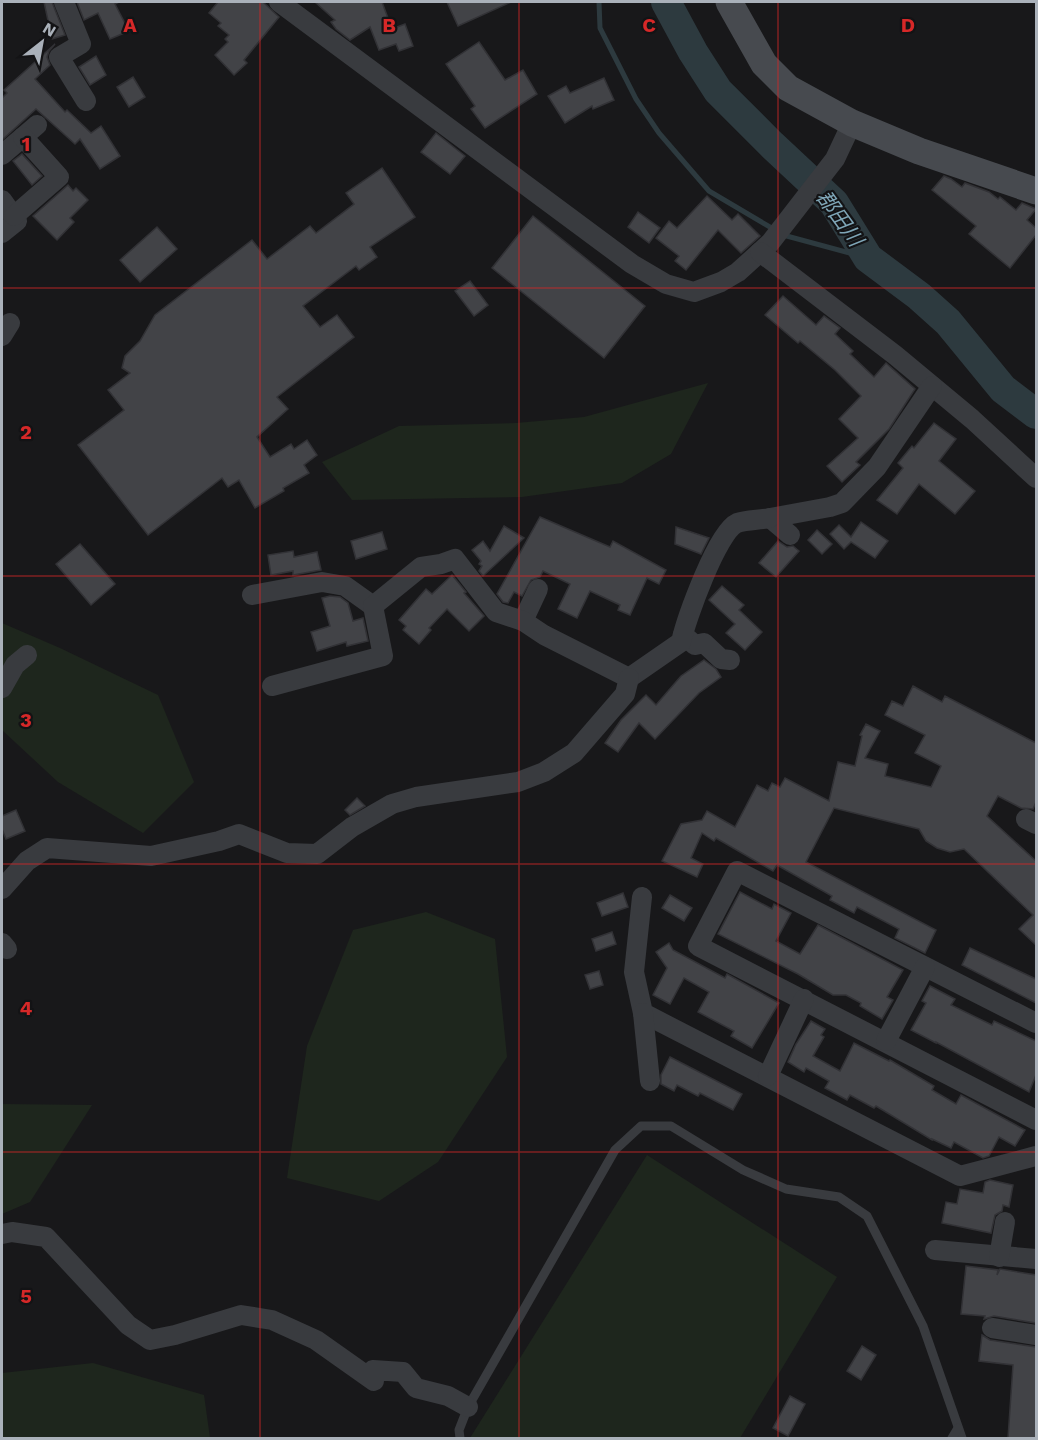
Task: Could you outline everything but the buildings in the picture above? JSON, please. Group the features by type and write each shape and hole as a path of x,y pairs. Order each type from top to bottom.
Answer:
{"street":[{"path":"64,2 81,44 59,57 86,100"},
{"path":"279,2 632,264 666,284 694,292 721,282 738,272 765,248 835,159 852,123"},
{"path":"729,2 764,64 788,88 852,123 919,151 1036,191"},
{"path":"2,155 30,131 59,177 14,216"},
{"path":"2,200 18,221 2,232"},
{"path":"765,248 932,386 1036,478"},
{"path":"2,889 27,861 47,848 151,856 219,841 239,834 287,853 317,854 352,827 392,804 416,797 518,782 544,772 574,753 591,736 625,694 629,678 681,642 687,617 724,535 736,524 842,503 877,467 932,386"},
{"path":"770,518 790,535"},
{"path":"373,606 421,567 441,564 455,558 496,612 523,621 544,635 629,678"},
{"path":"252,595 322,582 345,586 373,606 383,656 272,686"},
{"path":"523,621 538,589"},
{"path":"682,635 695,645 704,643 721,659 730,660"},
{"path":"2,688 15,665 27,656"},
{"path":"1036,1023 737,871 698,945 1036,1120"},
{"path":"642,897 634,972 643,1013 650,1081"},
{"path":"886,1041 925,967"},
{"path":"768,1076 804,999"},
{"path":"643,1013 960,1176 1036,1156"},
{"path":"999,1257 1005,1222"},
{"path":"2,1234 12,1232 46,1237 128,1325 150,1340 175,1335 241,1315 272,1320 316,1340 374,1381 373,1370 403,1372 416,1388 448,1396 468,1407"},
{"path":"935,1250 1036,1259"},
{"path":"992,1328 1036,1335"}],"lane":[{"path":"460,1438 459,1430 468,1407 615,1150 641,1126 671,1126 743,1170 786,1189 839,1197 867,1216 923,1326 962,1438"},
{"path":"952,1438 958,1428"}],"shaded area":[{"path":"708,383 671,454 622,483 522,497 352,500 322,462 399,426 516,423 584,417"},
{"path":"2,623 158,695 194,782 143,833 58,782 2,730"},
{"path":"426,912 495,939 507,1057 438,1162 379,1201 287,1178 307,1046 353,930"},
{"path":"2,1104 92,1105 30,1202 2,1214"},
{"path":"647,1155 837,1277 740,1438 470,1438"},
{"path":"93,1363 204,1395 210,1438 2,1438 2,1373"}],"waterway":[{"path":"599,2 600,28 636,99 659,133 709,191 775,230"},
{"name":"郡田川","path":"666,2 693,52 718,91 834,203 868,258 919,296 948,322 1003,389 1036,414"},
{"path":"783,235 868,258"}]}
